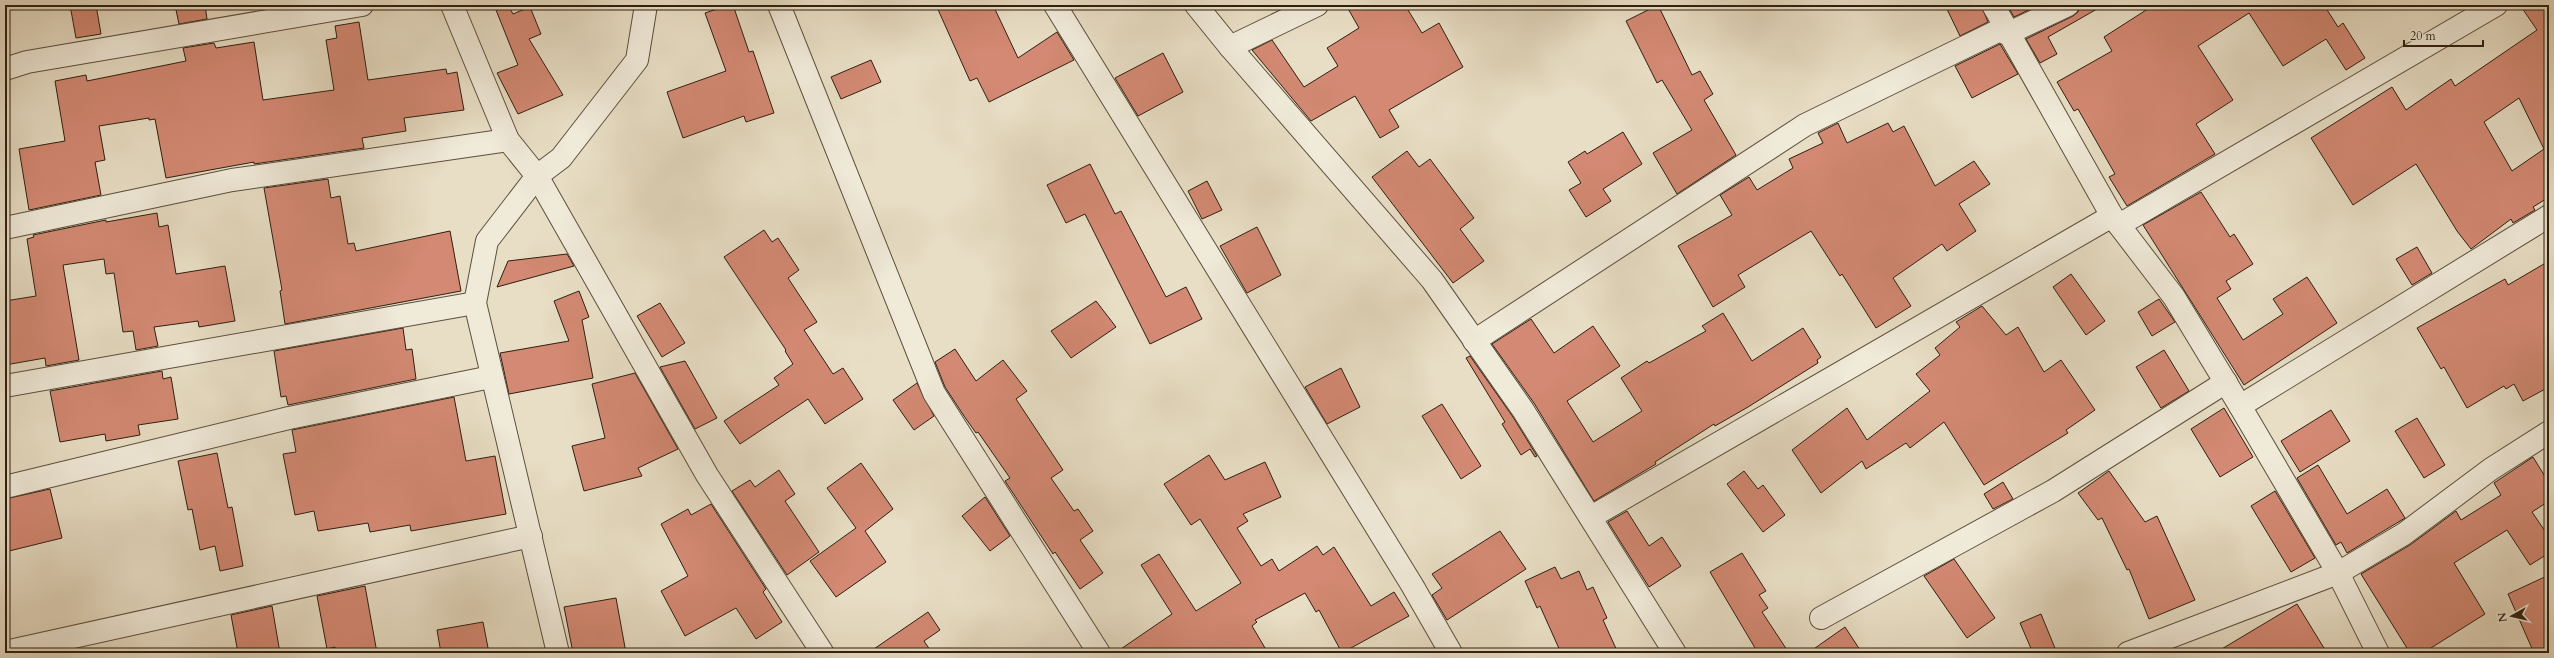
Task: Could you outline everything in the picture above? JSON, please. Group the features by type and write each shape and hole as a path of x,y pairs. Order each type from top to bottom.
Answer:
{"street":[{"path":"5,69 28,62 362,5"},
{"path":"452,5 508,140 538,176 707,475 822,652"},
{"path":"558,653 531,536 491,377 475,303 487,241 538,176 561,158 637,60 646,5"},
{"path":"779,5 934,394 1099,653"},
{"path":"1055,5 1408,578 1451,653"},
{"path":"1196,5 1230,47 1432,280 1523,410 1675,653"},
{"path":"1230,47 1317,5"},
{"path":"1993,5 2006,31 2115,220 2174,297 2226,382 2338,573 2378,653"},
{"path":"1474,341 1805,125 2006,31 2068,5"},
{"path":"1591,517 2496,5"},
{"path":"5,228 232,180 508,140"},
{"path":"2240,406 2549,216"},
{"path":"5,386 475,303"},
{"path":"5,486 289,418 491,377"},
{"path":"1821,618 2053,491 2226,382"},
{"path":"2128,653 2338,573 2404,534 2492,469 2549,432"},
{"path":"5,652 531,536"}],"building":[{"path":"70,5 96,5 101,34 76,38"},
{"path":"175,5 205,5 207,19 179,24"},
{"path":"494,5 508,5 513,14 530,7 541,34 529,39 563,95 518,114 497,73 518,65"},
{"path":"733,5 749,52 753,51 774,113 746,122 744,116 683,138 667,92 726,71 705,13"},
{"path":"936,5 993,5 1018,58 1057,32 1074,60 989,102 977,78 970,81"},
{"path":"1346,5 1405,5 1422,33 1439,23 1463,67 1389,110 1399,127 1380,138 1355,96 1311,121 1252,50 1272,40 1304,87 1338,66 1327,48 1359,28"},
{"path":"1658,5 1692,75 1700,71 1713,94 1704,100 1736,155 1677,194 1653,153 1692,130 1662,80 1657,83 1626,21"},
{"path":"1945,5 1981,5 1988,22 1960,36"},
{"path":"2007,5 2039,5 2014,17"},
{"path":"2080,5 2104,5 2048,37 2057,54 2040,63 2026,39 2073,16 2078,12"},
{"path":"2154,5 2324,5 2338,27 2343,23 2365,58 2346,70 2326,39 2283,66 2249,13 2198,46 2233,100 2196,124 2215,154 2127,206 2109,177 2115,174 2078,109 2074,111 2057,82 2112,51 2104,37"},
{"path":"2520,5 2549,5 2549,197 2533,207 2535,210 2513,223 2511,219 2471,249 2457,231 2416,164 2353,205 2311,138 2392,87 2406,110 2451,79 2455,86 2537,30","holes":["2519,98 2544,149 2512,171 2484,122"]},
{"path":"359,22 368,80 446,69 447,74 457,72 464,110 404,118 406,131 362,138 364,148 254,164 254,162 166,178 155,119 149,120 149,118 99,126 105,160 95,162 101,195 29,210 19,149 65,141 55,81 86,75 87,81 186,61 183,48 214,43 216,48 254,42 263,100 334,90 326,40 337,38 335,26"},
{"path":"2000,44 2018,74 1972,98 1955,66"},
{"path":"1163,53 1183,92 1138,116 1115,78"},
{"path":"871,60 881,82 841,99 831,77"},
{"path":"1838,123 1847,143 1888,123 1893,132 1904,126 1935,186 1974,161 1990,184 1959,204 1976,231 1947,251 1942,244 1893,278 1911,306 1876,328 1842,274 1840,276 1811,231 1738,275 1745,287 1713,307 1678,246 1732,215 1720,195 1749,177 1757,190 1793,168 1789,159 1823,143 1818,133"},
{"path":"1623,132 1642,164 1603,189 1611,201 1586,217 1569,190 1581,183 1568,162 1585,151 1587,154"},
{"path":"1407,151 1419,167 1430,159 1474,218 1460,229 1484,261 1453,283 1372,177"},
{"path":"1090,164 1115,214 1121,211 1166,297 1186,287 1202,319 1150,344 1085,214 1066,223 1047,185"},
{"path":"328,179 331,198 340,196 348,244 354,243 356,251 450,231 461,291 285,324 280,291 282,290 264,188"},
{"path":"1207,181 1222,210 1202,219 1188,191"},
{"path":"2201,192 2230,237 2234,234 2253,264 2226,281 2231,289 2217,298 2243,340 2283,314 2273,299 2307,277 2337,323 2244,385 2143,225"},
{"path":"157,213 159,227 168,225 176,274 225,266 235,321 199,327 198,321 154,327 158,346 136,350 133,331 123,332 114,273 106,274 104,259 63,265 79,360 46,366 45,358 5,365 5,301 36,296 27,239 34,237 33,235 106,220 106,222"},
{"path":"1257,227 1281,275 1247,293 1220,246"},
{"path":"764,230 772,242 778,238 799,270 788,278 817,322 804,330 833,374 843,368 863,399 825,424 808,399 740,444 724,421 779,385 774,378 793,364 785,351 786,350 724,257"},
{"path":"2417,247 2432,273 2412,285 2396,259"},
{"path":"567,254 574,266 497,287 508,261"},
{"path":"2549,261 2549,387 2523,401 2514,384 2506,389 2504,386 2467,408 2444,367 2441,369 2417,328 2505,279 2508,285"},
{"path":"2071,274 2105,321 2086,335 2053,287"},
{"path":"579,291 589,317 582,320 593,378 509,394 500,353 569,341 554,301"},
{"path":"2159,299 2175,322 2152,336 2138,312"},
{"path":"1096,301 1116,327 1071,358 1051,331"},
{"path":"660,303 685,343 662,357 637,316"},
{"path":"1982,306 2006,335 2018,327 2044,372 2061,360 2095,410 2066,430 2068,433 1984,485 1944,422 1910,448 1906,443 1866,469 1862,461 1821,493 1792,450 1847,408 1867,440 1930,391 1916,374 1940,355 1935,348 1960,327 1956,322"},
{"path":"1723,313 1752,361 1803,328 1821,357 1817,360 1818,363 1748,407 1715,426 1714,424 1655,462 1656,464 1594,501 1534,403 1492,344 1531,319 1554,353 1593,326 1620,366 1567,401 1593,442 1642,411 1621,378 1647,361 1649,363 1706,331 1702,326"},
{"path":"403,328 406,350 412,349 416,379 288,405 286,396 281,397 274,351"},
{"path":"955,349 976,381 1003,360 1027,391 1016,399 1063,470 1051,478 1074,511 1078,509 1093,531 1080,540 1103,573 1080,589 1055,552 1053,554 1005,481 1010,478 978,432 976,433 945,387 935,362"},
{"path":"2164,350 2189,391 2161,408 2136,367"},
{"path":"1470,356 1513,417 1537,456 1535,457 1530,449 1521,455 1502,424 1505,422 1466,358"},
{"path":"685,361 717,418 695,429 660,367"},
{"path":"1341,368 1360,407 1327,424 1305,387"},
{"path":"162,371 163,379 171,377 178,419 138,425 140,435 106,441 105,434 60,442 50,391"},
{"path":"635,373 678,449 638,468 642,476 584,491 572,446 605,438 592,384"},
{"path":"917,383 934,416 914,430 893,400"},
{"path":"454,397 466,461 495,456 506,514 411,531 410,525 370,532 368,523 318,531 314,511 295,515 283,454 296,452 292,430"},
{"path":"1442,404 1481,466 1461,479 1422,416"},
{"path":"2224,408 2253,457 2220,477 2191,429"},
{"path":"2331,410 2350,441 2300,472 2281,441"},
{"path":"2417,418 2445,465 2424,478 2395,431"},
{"path":"217,453 228,508 232,507 243,566 220,571 215,546 200,550 192,509 188,510 178,461"},
{"path":"1209,455 1225,480 1265,462 1281,497 1243,514 1248,521 1237,528 1261,566 1272,559 1279,571 1317,546 1323,555 1334,547 1371,606 1394,592 1409,616 1342,653 1319,610 1316,612 1305,593 1255,620 1257,622 1252,626 1268,653 1115,653 1172,614 1141,565 1159,554 1196,611 1241,583 1200,519 1191,525 1164,484"},
{"path":"2533,457 2549,483 2549,501 2532,512 2549,537 2549,553 2530,565 2507,530 2454,563 2485,614 2423,653 2410,653 2361,574 2410,545 2456,511 2461,520 2501,495 2494,483"},
{"path":"861,463 893,509 865,531 886,562 836,597 810,561 856,528 827,488"},
{"path":"2318,465 2347,514 2387,489 2405,518 2347,553 2341,542 2336,545 2297,478"},
{"path":"779,470 795,494 785,501 819,552 787,575 732,491 750,480 755,487"},
{"path":"1744,471 1758,489 1763,485 1785,515 1763,532 1727,484"},
{"path":"2109,471 2145,522 2157,516 2195,600 2149,619 2129,569 2127,570 2102,518 2098,520 2078,493"},
{"path":"2003,482 2013,499 1993,509 1984,494"},
{"path":"50,489 62,538 5,552 5,499"},
{"path":"2275,491 2315,558 2291,572 2251,506"},
{"path":"985,497 1010,536 990,551 962,516"},
{"path":"711,504 766,589 763,592 782,622 756,639 736,608 685,636 661,591 688,576 661,524 688,509 691,515"},
{"path":"1627,511 1649,546 1662,537 1681,566 1649,587 1608,522"},
{"path":"1500,531 1526,569 1447,620 1432,595 1442,588 1432,574"},
{"path":"1742,553 1766,591 1759,595 1768,608 1762,612 1789,653 1758,653 1710,572"},
{"path":"1954,559 1995,618 1967,638 1924,576"},
{"path":"1555,567 1561,579 1579,571 1587,590 1593,587 1607,618 1603,620 1618,653 1561,653 1540,606 1537,608 1525,581"},
{"path":"2549,575 2549,653 2534,653 2508,594"},
{"path":"365,586 377,653 336,653 335,647 327,649 317,596"},
{"path":"616,598 626,653 573,653 564,607"},
{"path":"2297,604 2327,653 2215,653"},
{"path":"272,606 280,653 238,653 231,615"},
{"path":"928,612 940,630 924,641 932,653 868,653"},
{"path":"2041,614 2057,653 2033,653 2020,623"},
{"path":"483,622 489,653 441,653 437,630"},
{"path":"1845,627 1862,653 1808,653"}]}
